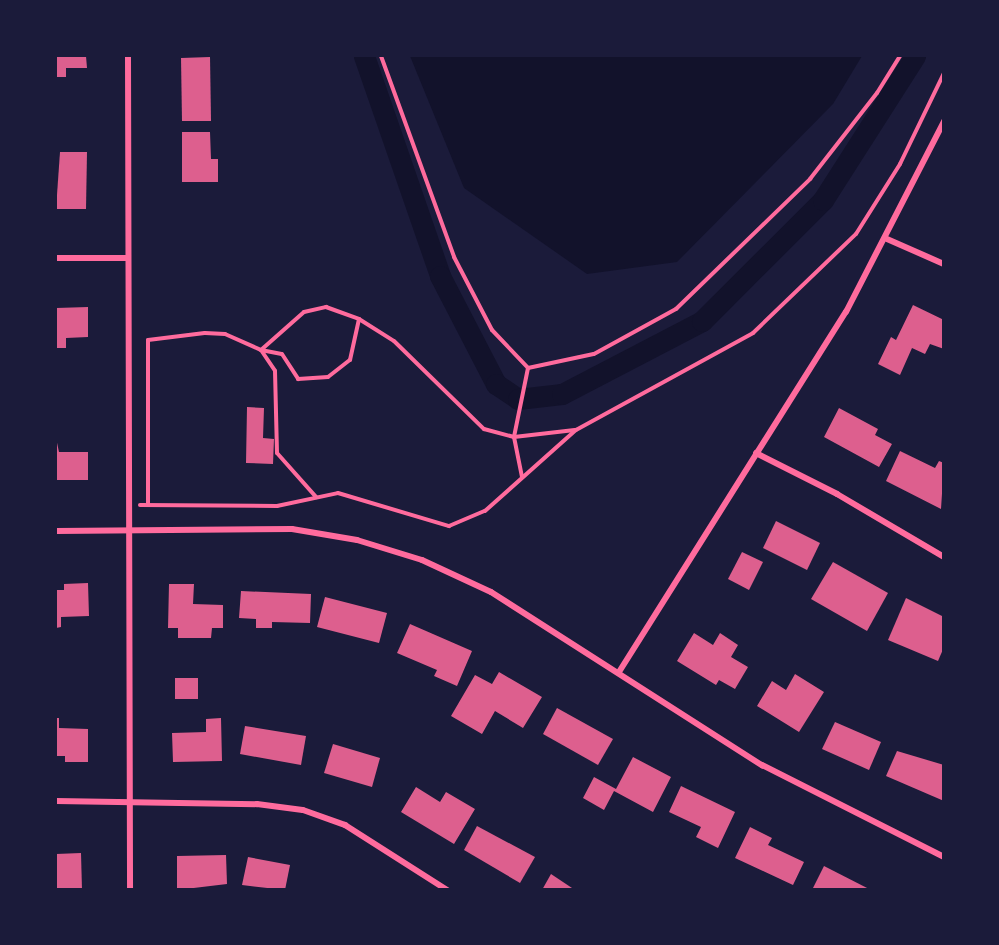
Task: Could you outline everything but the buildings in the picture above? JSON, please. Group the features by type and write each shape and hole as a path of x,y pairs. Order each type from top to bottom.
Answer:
{"street":[{"path":"128,56 127,531 130,890"},
{"path":"619,672 826,346 886,239 944,121"},
{"path":"886,239 944,264"},
{"path":"56,258 127,258"},
{"path":"756,453 837,494 944,557"},
{"path":"56,531 292,529 387,548 491,592 771,770 944,857"},
{"path":"56,801 257,804 303,810 345,825 447,890"}],"path":[{"path":"381,56 454,257 492,330 528,368 526,391 514,436 522,478"},
{"path":"528,368 594,354 676,309 810,179 877,93 900,56"},
{"path":"127,504 277,506 338,493 449,526 485,511 576,429 753,333 856,234 900,164 944,73"},
{"path":"261,350 304,312 326,307 360,319 394,341 484,429 514,436 576,429"},
{"path":"148,505 148,340 225,334 261,350 282,354 298,379 328,376 350,360 360,319"},
{"path":"261,350 275,370 277,453 316,497"}],"shaded area":[{"path":"410,56 862,56 833,104 677,262 587,274 464,188"}],"waterway":[{"path":"364,56 440,276 496,384 518,399 562,394 702,321 823,200 915,56"}]}
